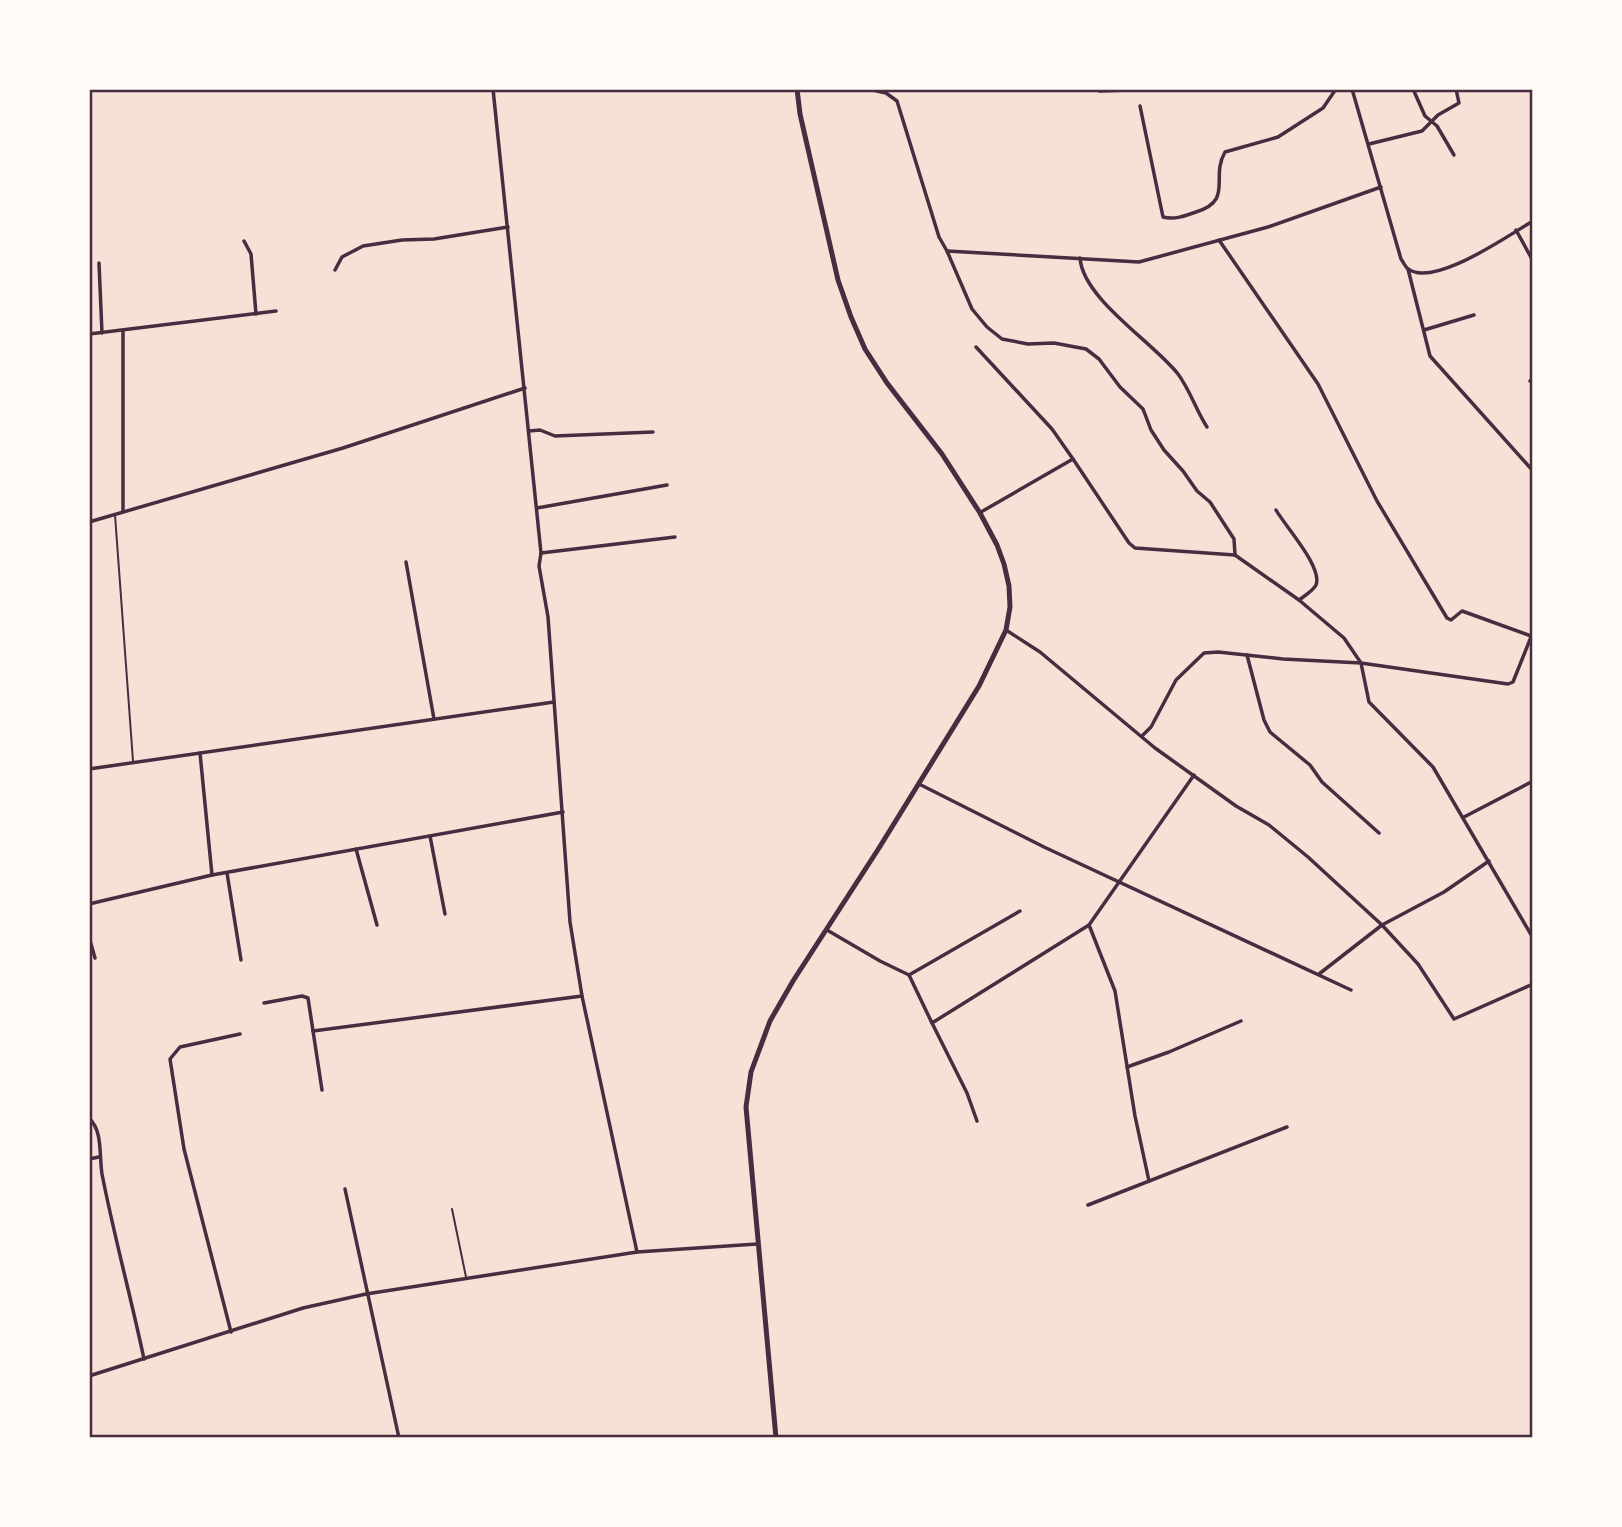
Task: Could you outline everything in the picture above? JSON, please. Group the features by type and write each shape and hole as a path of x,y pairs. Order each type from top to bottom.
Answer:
{"main road":[{"path":"776,1438 746,1107 751,1072 770,1021 979,686 1006,630 1010,607 1009,586 997,545 980,513 942,454 887,383 865,349 851,317 838,280 800,114 797,89"}],"street":[{"path":"492,89 537,508 541,553 539,566 548,617 570,922 582,996 637,1252"},
{"path":"868,89 886,93 897,101 935,226 972,309 987,327 1002,339 1028,344 1054,342 1086,349 1099,359 1120,387 1143,409 1151,430 1164,450 1184,471 1197,491 1210,502 1234,539 1235,555"},
{"path":"1094,89 1160,89"},
{"path":"1140,106 1163,217 1171,219 1214,204 1220,192 1219,163 1225,152 1278,137 1324,108 1336,89"},
{"path":"1352,89 1401,259 1408,270 1430,356 1533,471"},
{"path":"1413,89 1425,117 1437,125 1454,155"},
{"path":"1369,144 1422,131 1438,115 1459,103 1456,89"},
{"path":"947,251 1139,262 1268,227 1381,187"},
{"path":"1408,270 1419,272 1452,267 1533,221"},
{"path":"335,270 342,257 363,246 402,240 434,239 508,227"},
{"path":"1516,230 1533,261"},
{"path":"1142,736 1150,727 1176,680 1204,653 1361,663 1508,684 1513,682 1532,634 1462,611 1451,620 1447,618 1377,501 1318,384 1219,240"},
{"path":"244,241 251,254 256,314"},
{"path":"1080,258 1081,271 1098,295 1176,372 1188,388 1193,405 1207,427"},
{"path":"99,263 102,333"},
{"path":"89,334 276,311"},
{"path":"1424,330 1474,315"},
{"path":"123,331 123,512"},
{"path":"976,347 1052,429 1135,548 1144,551 1235,555 1298,600 1344,638 1361,663 1369,702 1433,767 1533,938"},
{"path":"89,522 343,448 525,388"},
{"path":"529,430 540,430 555,436 653,432"},
{"path":"980,513 1073,459"},
{"path":"537,508 667,485"},
{"path":"1276,510 1285,526 1308,554 1317,577 1312,590 1298,600"},
{"path":"541,553 675,537"},
{"path":"407,562 435,719"},
{"path":"1006,630 1040,652 1155,748 1236,806 1269,825 1338,883 1418,964 1454,1019 1533,984"},
{"path":"1247,655 1264,720 1270,732 1310,765 1322,782 1379,834"},
{"path":"89,769 554,702"},
{"path":"200,753 212,875"},
{"path":"932,1023 1089,925 1194,775"},
{"path":"1464,817 1533,781"},
{"path":"919,784 1044,847 1351,990"},
{"path":"89,904 212,875 563,812"},
{"path":"430,836 445,914"},
{"path":"356,849 377,925"},
{"path":"1318,975 1382,925 1444,892 1489,861"},
{"path":"227,873 241,960"},
{"path":"909,975 1020,911"},
{"path":"1089,925 1115,991 1135,1116 1149,1181"},
{"path":"826,929 909,975 967,1093 977,1121"},
{"path":"89,937 94,958"},
{"path":"264,1003 307,996 322,1090"},
{"path":"313,1031 582,996"},
{"path":"1127,1067 1241,1021"},
{"path":"231,1332 184,1149 170,1059 180,1047 240,1034"},
{"path":"89,1118 98,1129 99,1157 112,1224 144,1359"},
{"path":"1088,1205 1287,1127"},
{"path":"89,1159 99,1157"},
{"path":"345,1189 399,1438"},
{"path":"89,1376 303,1308 366,1294 637,1252 758,1244"}],"lane":[{"path":"115,514 133,763"},
{"path":"452,1209 467,1279"}]}
